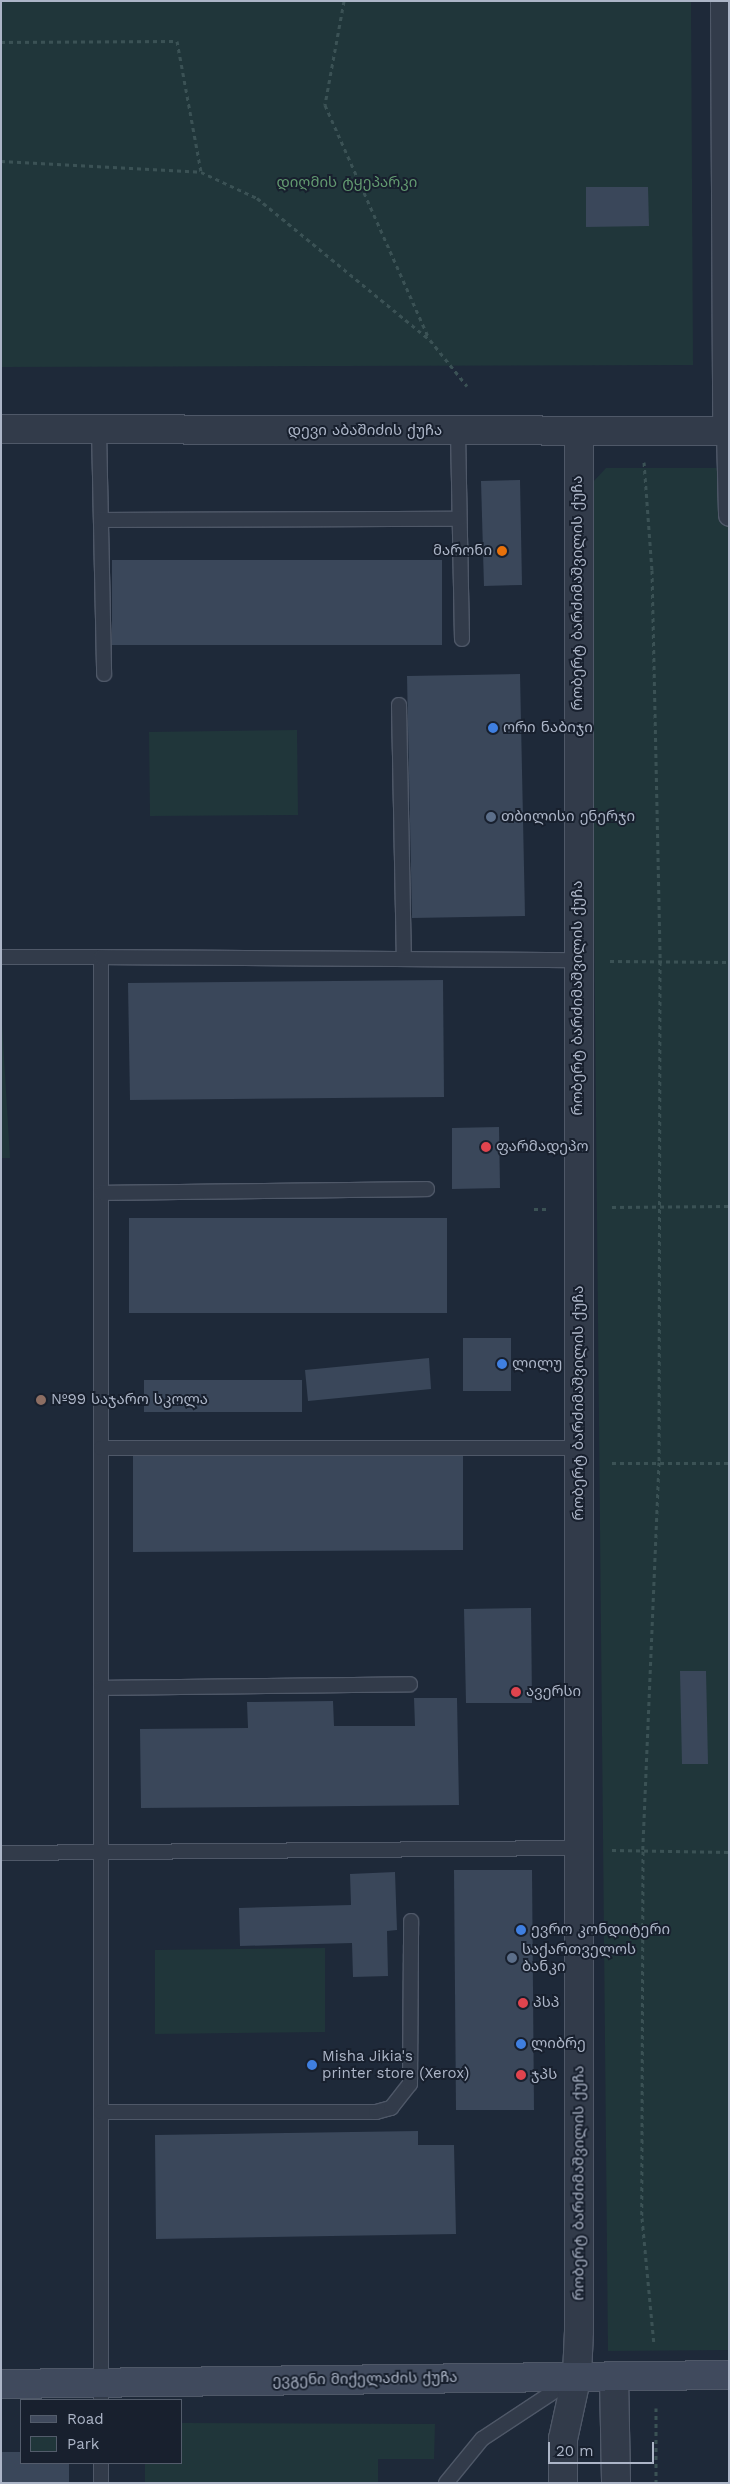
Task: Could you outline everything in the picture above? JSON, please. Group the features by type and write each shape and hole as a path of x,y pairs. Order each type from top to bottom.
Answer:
{"main road":[{"name":"ევგენი მიქელაძის ქუჩა","path":"1,2384 101,2392 577,2375 729,2375"}],"street":[{"path":"725,1 729,515"},
{"name":"დევი აბაშიძის ქუჩა","path":"1,429 728,430"},
{"name":"რობერტ ბარძიმაშვილის ქუჩა","path":"562,2483 563,2439 577,2375 580,1456 577,960 578,431"},
{"path":"614,2376 616,2483"}],"lane":[{"path":"99,429 104,674"},
{"path":"458,431 462,640"},
{"path":"100,520 460,519"},
{"path":"399,705 404,959"},
{"path":"1,957 577,960"},
{"path":"101,957 101,2392"},
{"path":"101,1193 427,1189"},
{"path":"101,1448 580,1456"},
{"path":"101,1688 410,1684"},
{"path":"1,1853 579,1848"},
{"path":"101,2112 376,2112 391,2108 410,2084 411,1921"},
{"path":"446,2483 482,2439 577,2375"},
{"path":"102,2464 102,2483"}],"path":[{"path":"344,1 326,105 430,340"},
{"path":"1,42 177,41 201,172"},
{"path":"1,161 201,172 257,198 430,340 467,386"},
{"path":"644,431 652,570 660,961 658,1207 659,1462 643,1851 642,2218 655,2375 656,2483"},
{"path":"577,960 729,962"},
{"path":"534,1209 729,1206"},
{"path":"580,1456 659,1462 729,1463"},
{"path":"579,1848 729,1852"}],"green space":[{"name":"დიღმის ტყეპარკი","path":"1,1 691,1 693,365 1,367"},
{"path":"606,468 729,468 729,2350 608,2351 590,496 593,482"},
{"path":"297,730 298,815 150,816 149,732"},
{"path":"1,1007 10,1158 1,1158"},
{"path":"325,1948 325,2032 155,2034 155,1950"},
{"path":"182,2423 435,2424 434,2459 378,2459 378,2483 145,2483 145,2464 182,2464"}],"building":[{"path":"586,187 648,187 649,226 586,227"},
{"path":"520,480 522,585 484,586 481,481"},
{"path":"112,560 442,560 442,645 112,645"},
{"path":"520,674 525,916 412,918 407,676"},
{"path":"443,980 444,1097 130,1100 128,983"},
{"path":"499,1127 500,1188 452,1189 452,1128"},
{"path":"129,1218 447,1218 447,1313 129,1313"},
{"path":"463,1338 511,1338 511,1391 463,1391"},
{"path":"429,1358 431,1389 308,1401 305,1370"},
{"path":"144,1380 302,1380 302,1412 144,1412"},
{"path":"463,1453 463,1550 133,1552 133,1456"},
{"path":"531,1608 532,1703 466,1703 464,1609"},
{"path":"680,1671 706,1671 708,1764 682,1764"},
{"path":"414,1698 457,1698 459,1805 141,1808 140,1729 248,1728 247,1702 333,1701 334,1726 415,1726"},
{"path":"454,1870 532,1870 534,2110 456,2110"},
{"path":"395,1872 397,1930 387,1931 388,1976 353,1977 352,1943 240,1946 239,1908 351,1905 350,1874"},
{"path":"418,2131 418,2145 454,2145 456,2234 156,2239 155,2135"},
{"path":"1,2452 20,2452 20,2464 69,2464 69,2483 1,2483"}],"place":[{"name":"მარონი","path":"502,551"},
{"name":"ორი ნაბიჯი","path":"493,728"},
{"name":"თბილისი ენერჯი","path":"491,817"},
{"name":"ფარმადეპო","path":"486,1147"},
{"name":"ლილუ","path":"502,1364"},
{"name":"№99 საჯარო სკოლა","path":"41,1400"},
{"name":"ავერსი","path":"516,1692"},
{"name":"ევრო კონდიტერი","path":"521,1930"},
{"name":"საქართველოს ბანკი","path":"512,1958"},
{"name":"პსპ","path":"523,2003"},
{"name":"ლიბრე","path":"521,2044"},
{"name":"Misha Jikia's printer store (Xerox)","path":"312,2065"},
{"name":"ჯპს","path":"521,2075"}]}
